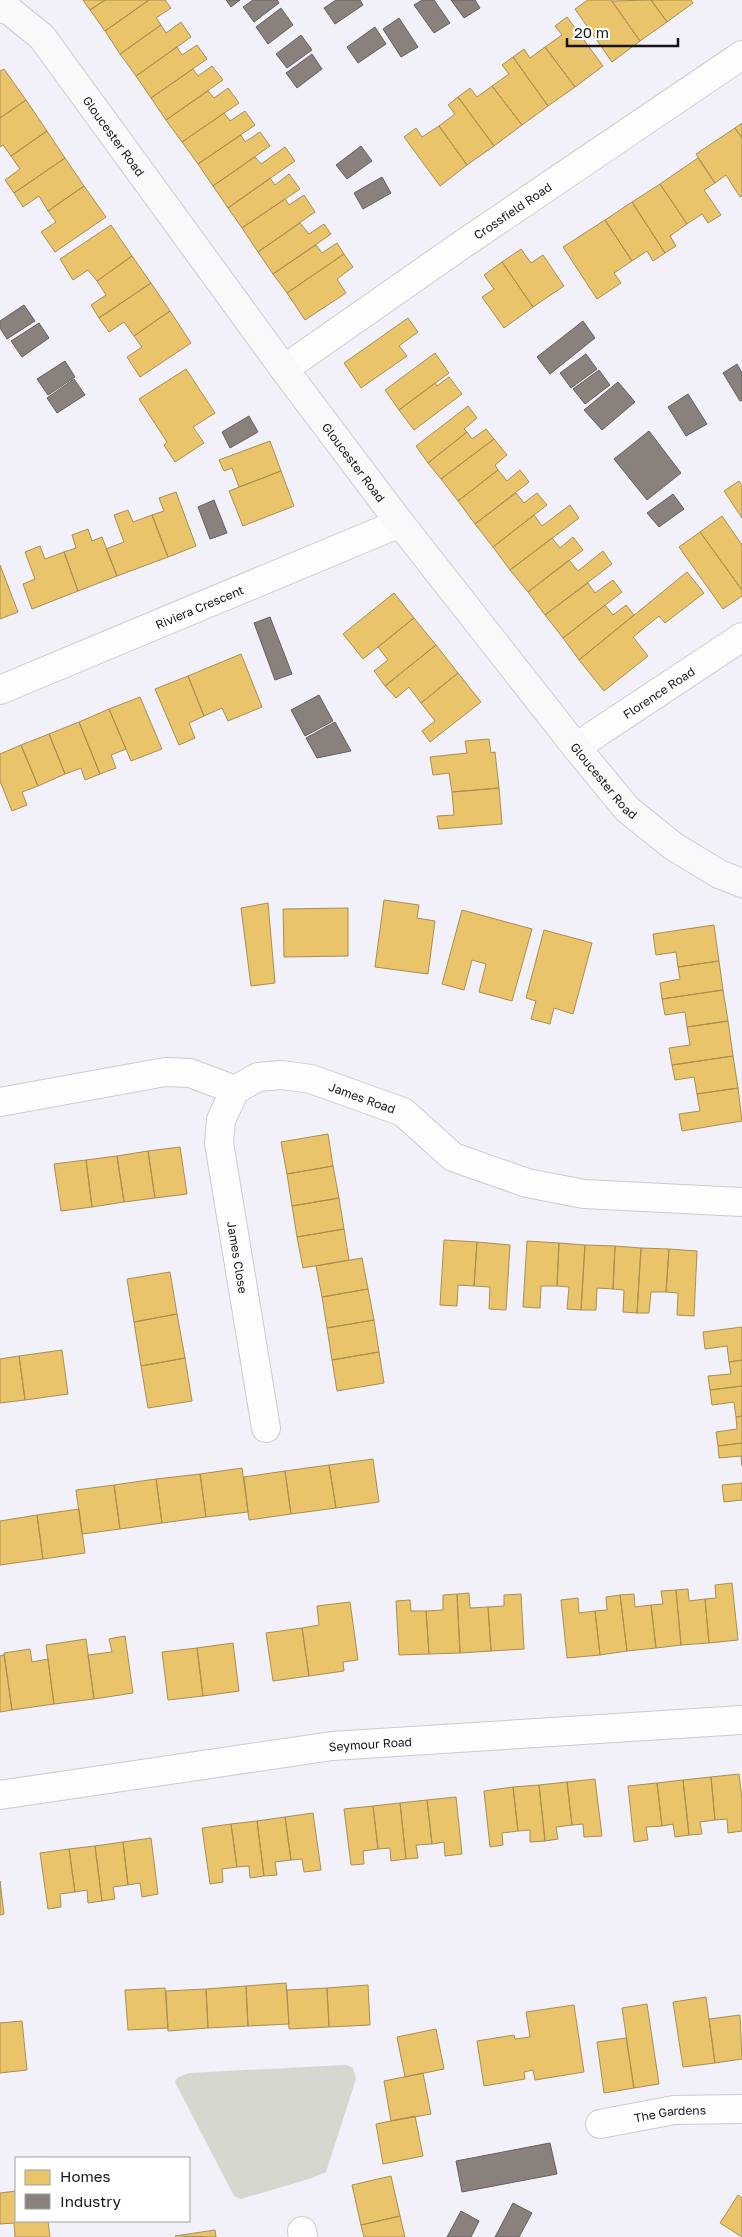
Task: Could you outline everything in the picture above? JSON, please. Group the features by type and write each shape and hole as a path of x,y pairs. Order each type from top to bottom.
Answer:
{"street":[{"name":"Gloucester Road","path":"0,8 10,11 42,37 284,370 400,523 627,809 673,846 719,874 742,884"},
{"name":"Crossfield Road","path":"284,370 460,246 742,55"},
{"name":"Riviera Crescent","path":"0,690 400,523"},
{"name":"Florence Road","path":"576,747 742,637"},
{"path":"0,1102 165,1072 190,1073 235,1090"},
{"name":"James Road","path":"235,1090 258,1077 281,1075 311,1079 403,1112 453,1157 527,1183 584,1194 742,1202"},
{"name":"James Close","path":"235,1090 221,1120 219,1143 266,1428"},
{"name":"Seymour Road","path":"0,1795 332,1746 742,1720"},
{"name":"The Gardens","path":"600,2124 674,2110 742,2109"}],"shaded area":[{"path":"346,2065 353,2068 356,2079 326,2172 241,2199 234,2196 175,2082 177,2078 189,2073"}],"building: Homes":[{"path":"83,0 105,0 90,10"},
{"path":"105,0 149,0 105,31 90,10"},
{"path":"149,0 165,0 171,8 156,18 161,25 120,54 105,31"},
{"path":"588,0 611,0 640,41 612,62 575,9"},
{"path":"651,0 667,22 640,41 612,1"},
{"path":"651,0 691,0 693,3 667,22"},
{"path":"567,17 603,66 575,87 545,47 562,35 555,26"},
{"path":"181,22 191,37 136,76 120,54 161,25 166,33"},
{"path":"197,45 207,59 151,98 136,76 177,47 182,55"},
{"path":"545,47 575,87 548,106 513,57 524,49 530,58"},
{"path":"513,57 548,106 522,125 492,86 509,74 502,65"},
{"path":"212,66 223,80 166,120 151,98 193,69 198,76"},
{"path":"4,69 26,100 0,118 0,71"},
{"path":"492,86 522,125 494,146 458,97 470,88 477,97"},
{"path":"228,88 239,103 182,142 166,120 208,91 214,98"},
{"path":"458,97 494,146 467,165 439,126 455,114 448,105"},
{"path":"26,100 47,131 11,156 3,145 0,147 0,118"},
{"path":"245,111 255,125 198,164 182,142 224,113 230,121"},
{"path":"742,123 742,138 735,128"},
{"path":"439,126 467,165 440,186 404,137 416,128 422,137"},
{"path":"735,128 742,138 742,196 740,197 726,175 715,183 696,154"},
{"path":"47,131 65,158 14,193 5,180 20,169 11,156"},
{"path":"260,132 270,146 213,186 198,164 241,135 245,142"},
{"path":"285,147 295,161 228,208 213,186 255,157 261,164"},
{"path":"65,158 84,186 48,211 39,196 23,207 14,193"},
{"path":"698,158 715,183 704,190 721,215 708,223 702,214 687,224 660,184"},
{"path":"289,174 300,189 242,228 228,208 270,178 275,185"},
{"path":"660,184 687,224 670,236 676,246 665,253 632,202"},
{"path":"84,186 106,217 55,252 41,232 56,222 48,211"},
{"path":"304,195 315,212 258,252 242,228 285,199 289,205"},
{"path":"632,202 665,253 653,261 647,251 632,261 605,220"},
{"path":"605,220 632,261 614,273 621,283 597,299 563,247"},
{"path":"300,223 309,234 324,224 331,234 273,274 258,252"},
{"path":"111,225 132,256 97,281 88,270 73,280 60,259"},
{"path":"337,243 344,254 287,293 273,274 316,245 322,253"},
{"path":"521,249 531,263 543,255 564,286 533,307 502,262"},
{"path":"344,254 353,267 337,279 346,293 305,320 287,293"},
{"path":"132,256 151,283 99,318 91,305 106,295 97,281"},
{"path":"502,262 533,307 504,328 482,297 494,289 484,275"},
{"path":"151,283 170,311 134,336 124,322 109,332 99,318"},
{"path":"170,311 191,343 140,377 127,357 142,347 134,336"},
{"path":"408,318 418,332 399,346 407,356 361,388 344,363"},
{"path":"435,353 449,373 399,410 385,390"},
{"path":"186,369 215,413 193,427 204,443 175,462 164,445 167,442 139,399"},
{"path":"449,377 462,394 414,430 399,410 435,383 437,386"},
{"path":"468,406 477,418 464,429 467,432 428,463 416,446"},
{"path":"486,429 494,439 441,479 428,463 467,432 472,439"},
{"path":"494,439 507,455 495,465 498,470 458,501 441,479"},
{"path":"270,441 281,471 239,487 232,468 224,471 219,460"},
{"path":"498,470 507,481 520,470 529,482 475,524 458,501"},
{"path":"281,471 294,506 243,526 229,491"},
{"path":"739,481 742,486 742,518 724,491"},
{"path":"176,492 196,546 168,557 152,515 164,511 159,498"},
{"path":"516,493 524,503 537,493 547,505 493,547 475,524"},
{"path":"570,505 579,518 510,570 493,547 534,515 542,526"},
{"path":"128,510 133,522 152,515 168,557 117,576 106,549 124,542 114,515"},
{"path":"722,516 742,545 742,590 700,532"},
{"path":"88,529 92,541 102,537 117,576 78,591 64,552 76,548 72,535"},
{"path":"700,532 742,590 742,596 723,609 679,547"},
{"path":"573,537 583,550 528,592 510,570 552,538 560,548"},
{"path":"40,546 45,559 64,552 78,591 32,609 23,584 35,579 25,552"},
{"path":"603,551 612,564 545,615 528,592 569,560 578,571"},
{"path":"0,565 18,612 0,619"},
{"path":"687,572 704,593 665,623 659,616 633,637 648,656 604,691 579,660"},
{"path":"613,580 622,592 563,638 545,615 588,583 595,593"},
{"path":"394,593 414,618 363,659 343,634"},
{"path":"605,605 613,615 626,605 634,615 579,660 563,638"},
{"path":"414,618 436,645 385,686 374,671 388,660 378,647"},
{"path":"436,645 458,673 421,703 409,687 396,698 385,686"},
{"path":"241,654 262,707 228,721 222,708 204,716 188,676"},
{"path":"458,673 481,702 430,742 422,731 435,721 421,703"},
{"path":"188,676 204,716 189,723 195,738 179,745 155,689"},
{"path":"140,697 162,749 131,761 109,709"},
{"path":"109,709 126,749 111,755 116,768 100,774 79,722"},
{"path":"79,722 100,774 85,780 81,768 65,774 49,734"},
{"path":"49,734 65,774 38,786 21,745"},
{"path":"489,739 491,753 495,752 499,788 452,792 449,773 433,775 430,757 467,753 465,741"},
{"path":"21,745 38,786 22,792 27,805 12,811 0,781 0,754"},
{"path":"499,788 502,824 439,829 437,816 454,815 452,792"},
{"path":"384,900 419,905 417,918 435,921 428,974 375,967"},
{"path":"268,903 275,983 251,986 241,908"},
{"path":"348,908 348,956 284,957 283,909"},
{"path":"462,910 532,929 512,1001 479,992 486,964 472,960 464,990 442,984"},
{"path":"714,925 719,961 678,967 676,952 656,955 653,934"},
{"path":"544,930 592,943 573,1014 554,1008 550,1024 531,1019 536,1001 526,998"},
{"path":"719,961 723,990 662,999 660,983 680,979 678,967"},
{"path":"723,990 728,1021 687,1027 685,1012 665,1015 662,999"},
{"path":"728,1021 733,1056 672,1065 669,1048 690,1045 687,1027"},
{"path":"733,1056 738,1088 697,1094 694,1077 675,1080 672,1065"},
{"path":"738,1088 742,1121 682,1131 679,1114 700,1111 697,1094"},
{"path":"328,1134 333,1166 287,1174 281,1142"},
{"path":"180,1147 187,1194 155,1198 148,1151"},
{"path":"148,1151 155,1198 124,1202 117,1156"},
{"path":"117,1156 124,1202 92,1207 86,1160"},
{"path":"86,1160 92,1207 61,1211 54,1164"},
{"path":"333,1166 339,1198 292,1206 287,1174"},
{"path":"339,1198 344,1229 297,1237 292,1206"},
{"path":"344,1229 349,1260 303,1268 297,1237"},
{"path":"444,1240 477,1242 474,1286 458,1285 457,1306 440,1305"},
{"path":"527,1241 559,1243 557,1286 541,1286 540,1308 523,1307"},
{"path":"477,1242 510,1245 506,1310 489,1309 490,1287 474,1286"},
{"path":"559,1243 585,1245 581,1310 567,1309 569,1287 557,1286"},
{"path":"585,1245 615,1246 613,1289 597,1288 596,1310 581,1310"},
{"path":"615,1246 641,1248 637,1313 623,1312 624,1290 613,1289"},
{"path":"641,1248 669,1249 666,1292 651,1292 649,1313 637,1313"},
{"path":"669,1249 697,1251 694,1316 677,1315 678,1293 666,1292"},
{"path":"362,1258 368,1289 322,1297 316,1266"},
{"path":"170,1272 177,1314 134,1322 127,1279"},
{"path":"368,1289 374,1320 327,1328 322,1297"},
{"path":"177,1314 185,1358 141,1366 134,1322"},
{"path":"374,1320 379,1352 332,1360 327,1328"},
{"path":"742,1327 742,1360 729,1362 727,1346 705,1349 703,1332"},
{"path":"62,1350 68,1394 25,1400 19,1356"},
{"path":"379,1352 384,1383 337,1391 332,1360"},
{"path":"19,1356 25,1400 0,1403 0,1359"},
{"path":"185,1358 192,1401 148,1408 141,1366"},
{"path":"742,1360 742,1386 710,1390 708,1376 731,1374 729,1362"},
{"path":"742,1386 742,1416 736,1417 734,1402 712,1405 710,1390"},
{"path":"742,1416 742,1443 718,1446 716,1432 737,1429 736,1417"},
{"path":"742,1443 742,1466 741,1456 719,1458 718,1446"},
{"path":"373,1459 379,1502 336,1508 329,1465"},
{"path":"329,1465 336,1508 291,1514 285,1471"},
{"path":"242,1468 248,1512 206,1517 200,1474"},
{"path":"285,1471 291,1514 249,1520 244,1477"},
{"path":"200,1474 206,1517 162,1523 156,1479"},
{"path":"156,1479 162,1523 120,1529 114,1485"},
{"path":"742,1483 742,1500 724,1502 722,1485"},
{"path":"114,1485 120,1529 82,1534 76,1490"},
{"path":"79,1509 85,1553 43,1559 37,1515"},
{"path":"37,1515 43,1559 0,1565 0,1521"},
{"path":"732,1583 738,1640 709,1643 705,1599 716,1598 715,1585"},
{"path":"688,1589 689,1601 705,1599 709,1643 681,1645 676,1590"},
{"path":"676,1590 681,1645 656,1648 651,1605 663,1604 661,1591"},
{"path":"469,1593 470,1608 488,1607 491,1651 460,1653 457,1594"},
{"path":"457,1594 460,1653 429,1654 426,1611 443,1610 443,1595"},
{"path":"521,1594 524,1649 491,1651 488,1607 504,1606 504,1595"},
{"path":"634,1594 635,1607 651,1605 656,1648 627,1651 620,1595"},
{"path":"620,1595 627,1651 600,1655 595,1611 607,1610 606,1597"},
{"path":"578,1598 579,1613 595,1611 600,1655 567,1658 561,1600"},
{"path":"410,1600 411,1611 426,1611 429,1654 399,1655 396,1601"},
{"path":"350,1602 358,1660 343,1662 344,1671 309,1676 302,1628 319,1625 317,1606"},
{"path":"302,1628 309,1676 273,1681 266,1633"},
{"path":"125,1636 133,1693 94,1699 88,1655 112,1652 109,1639"},
{"path":"86,1639 94,1699 54,1704 46,1645"},
{"path":"233,1643 239,1691 203,1696 197,1648"},
{"path":"197,1648 203,1696 168,1700 162,1652"},
{"path":"30,1649 32,1662 48,1659 54,1704 12,1710 4,1653"},
{"path":"4,1655 12,1710 0,1712 0,1656"},
{"path":"739,1774 742,1799 742,1831 728,1833 727,1819 715,1820 711,1777"},
{"path":"711,1777 715,1820 700,1822 702,1834 689,1835 683,1780"},
{"path":"595,1779 602,1836 584,1837 583,1824 572,1825 567,1782"},
{"path":"683,1780 689,1835 675,1837 673,1824 662,1826 657,1783"},
{"path":"567,1782 572,1825 556,1827 558,1839 545,1841 539,1785"},
{"path":"657,1783 662,1826 646,1827 648,1840 634,1842 628,1786"},
{"path":"539,1785 545,1841 530,1842 530,1830 518,1831 513,1787"},
{"path":"513,1787 518,1831 502,1833 503,1845 490,1847 484,1791"},
{"path":"456,1797 462,1854 445,1856 444,1842 432,1844 427,1800"},
{"path":"427,1800 432,1844 416,1845 418,1858 406,1859 400,1803"},
{"path":"400,1803 406,1859 391,1861 390,1848 378,1849 373,1806"},
{"path":"373,1806 378,1849 363,1851 364,1864 351,1865 344,1809"},
{"path":"313,1813 321,1870 304,1872 302,1859 291,1860 285,1817"},
{"path":"285,1817 291,1860 275,1862 277,1875 264,1876 257,1821"},
{"path":"257,1821 264,1876 250,1878 249,1866 237,1867 231,1824"},
{"path":"231,1824 237,1867 222,1869 223,1882 210,1884 202,1828"},
{"path":"151,1838 158,1894 142,1897 140,1883 128,1885 123,1842"},
{"path":"123,1842 128,1885 113,1887 115,1899 102,1901 95,1846"},
{"path":"95,1846 102,1901 88,1903 87,1890 75,1892 69,1849"},
{"path":"69,1849 75,1892 60,1894 61,1907 48,1909 40,1853"},
{"path":"0,1881 4,1914 0,1915"},
{"path":"286,1983 289,2024 248,2026 246,1986"},
{"path":"368,1985 370,2025 329,2027 327,1988"},
{"path":"246,1986 248,2026 208,2028 206,1989"},
{"path":"165,1988 168,2028 128,2030 125,1990"},
{"path":"327,1988 329,2027 289,2029 287,1990"},
{"path":"206,1989 208,2028 168,2031 166,1991"},
{"path":"706,1997 715,2063 683,2067 673,2002"},
{"path":"647,2004 659,2084 634,2088 622,2008"},
{"path":"574,2005 584,2072 535,2080 533,2070 524,2072 525,2079 484,2086 477,2041 514,2035 515,2039 530,2037 526,2012"},
{"path":"740,2015 742,2059 715,2063 709,2019"},
{"path":"22,2021 27,2070 0,2073 0,2023"},
{"path":"436,2029 444,2069 405,2077 397,2037"},
{"path":"626,2038 634,2088 604,2093 597,2042"},
{"path":"423,2073 431,2114 391,2121 384,2081"},
{"path":"415,2116 423,2156 383,2164 376,2124"},
{"path":"391,2176 400,2216 361,2225 352,2185"},
{"path":"15,2191 15,2222 48,2222 50,2237 15,2237 14,2223 0,2224 0,2193"},
{"path":"738,2195 742,2198 742,2237 720,2223"},
{"path":"400,2216 405,2237 364,2237 361,2225"},
{"path":"215,2230 216,2237 175,2236"}],"building: Industry":[{"path":"226,0 240,0 231,7"},
{"path":"253,0 277,0 279,3 254,22 243,7"},
{"path":"336,0 360,0 363,5 335,24 324,8"},
{"path":"422,0 434,0 450,23 434,33 414,5"},
{"path":"451,0 475,0 480,8 464,18"},
{"path":"281,8 293,25 268,44 256,27"},
{"path":"399,18 418,47 401,57 383,29"},
{"path":"375,27 386,44 358,63 347,47"},
{"path":"301,35 312,50 287,68 276,54"},
{"path":"312,54 322,69 297,88 286,73"},
{"path":"361,146 372,161 347,179 336,165"},
{"path":"382,177 391,193 363,209 354,193"},
{"path":"24,305 35,321 7,339 0,328 0,321"},
{"path":"583,321 595,338 550,374 537,357"},
{"path":"39,323 49,338 22,357 11,341"},
{"path":"586,354 597,369 571,388 560,373"},
{"path":"65,361 75,377 48,395 37,379"},
{"path":"737,364 742,373 742,400 740,401 723,373"},
{"path":"599,370 610,385 585,404 573,389"},
{"path":"74,379 85,395 57,413 47,398"},
{"path":"618,382 635,402 602,430 584,410"},
{"path":"688,394 707,424 686,436 668,407"},
{"path":"249,416 258,432 230,448 222,432"},
{"path":"649,431 681,473 647,500 614,459"},
{"path":"673,494 684,509 659,527 647,513"},
{"path":"214,500 227,533 210,539 198,507"},
{"path":"270,617 292,674 275,680 254,623"},
{"path":"319,695 333,721 305,736 291,710"},
{"path":"335,722 351,751 317,758 306,738"},
{"path":"550,2143 557,2174 462,2192 456,2161"},
{"path":"513,2203 532,2213 519,2237 495,2237"},
{"path":"461,2211 479,2221 471,2237 447,2237"}]}
